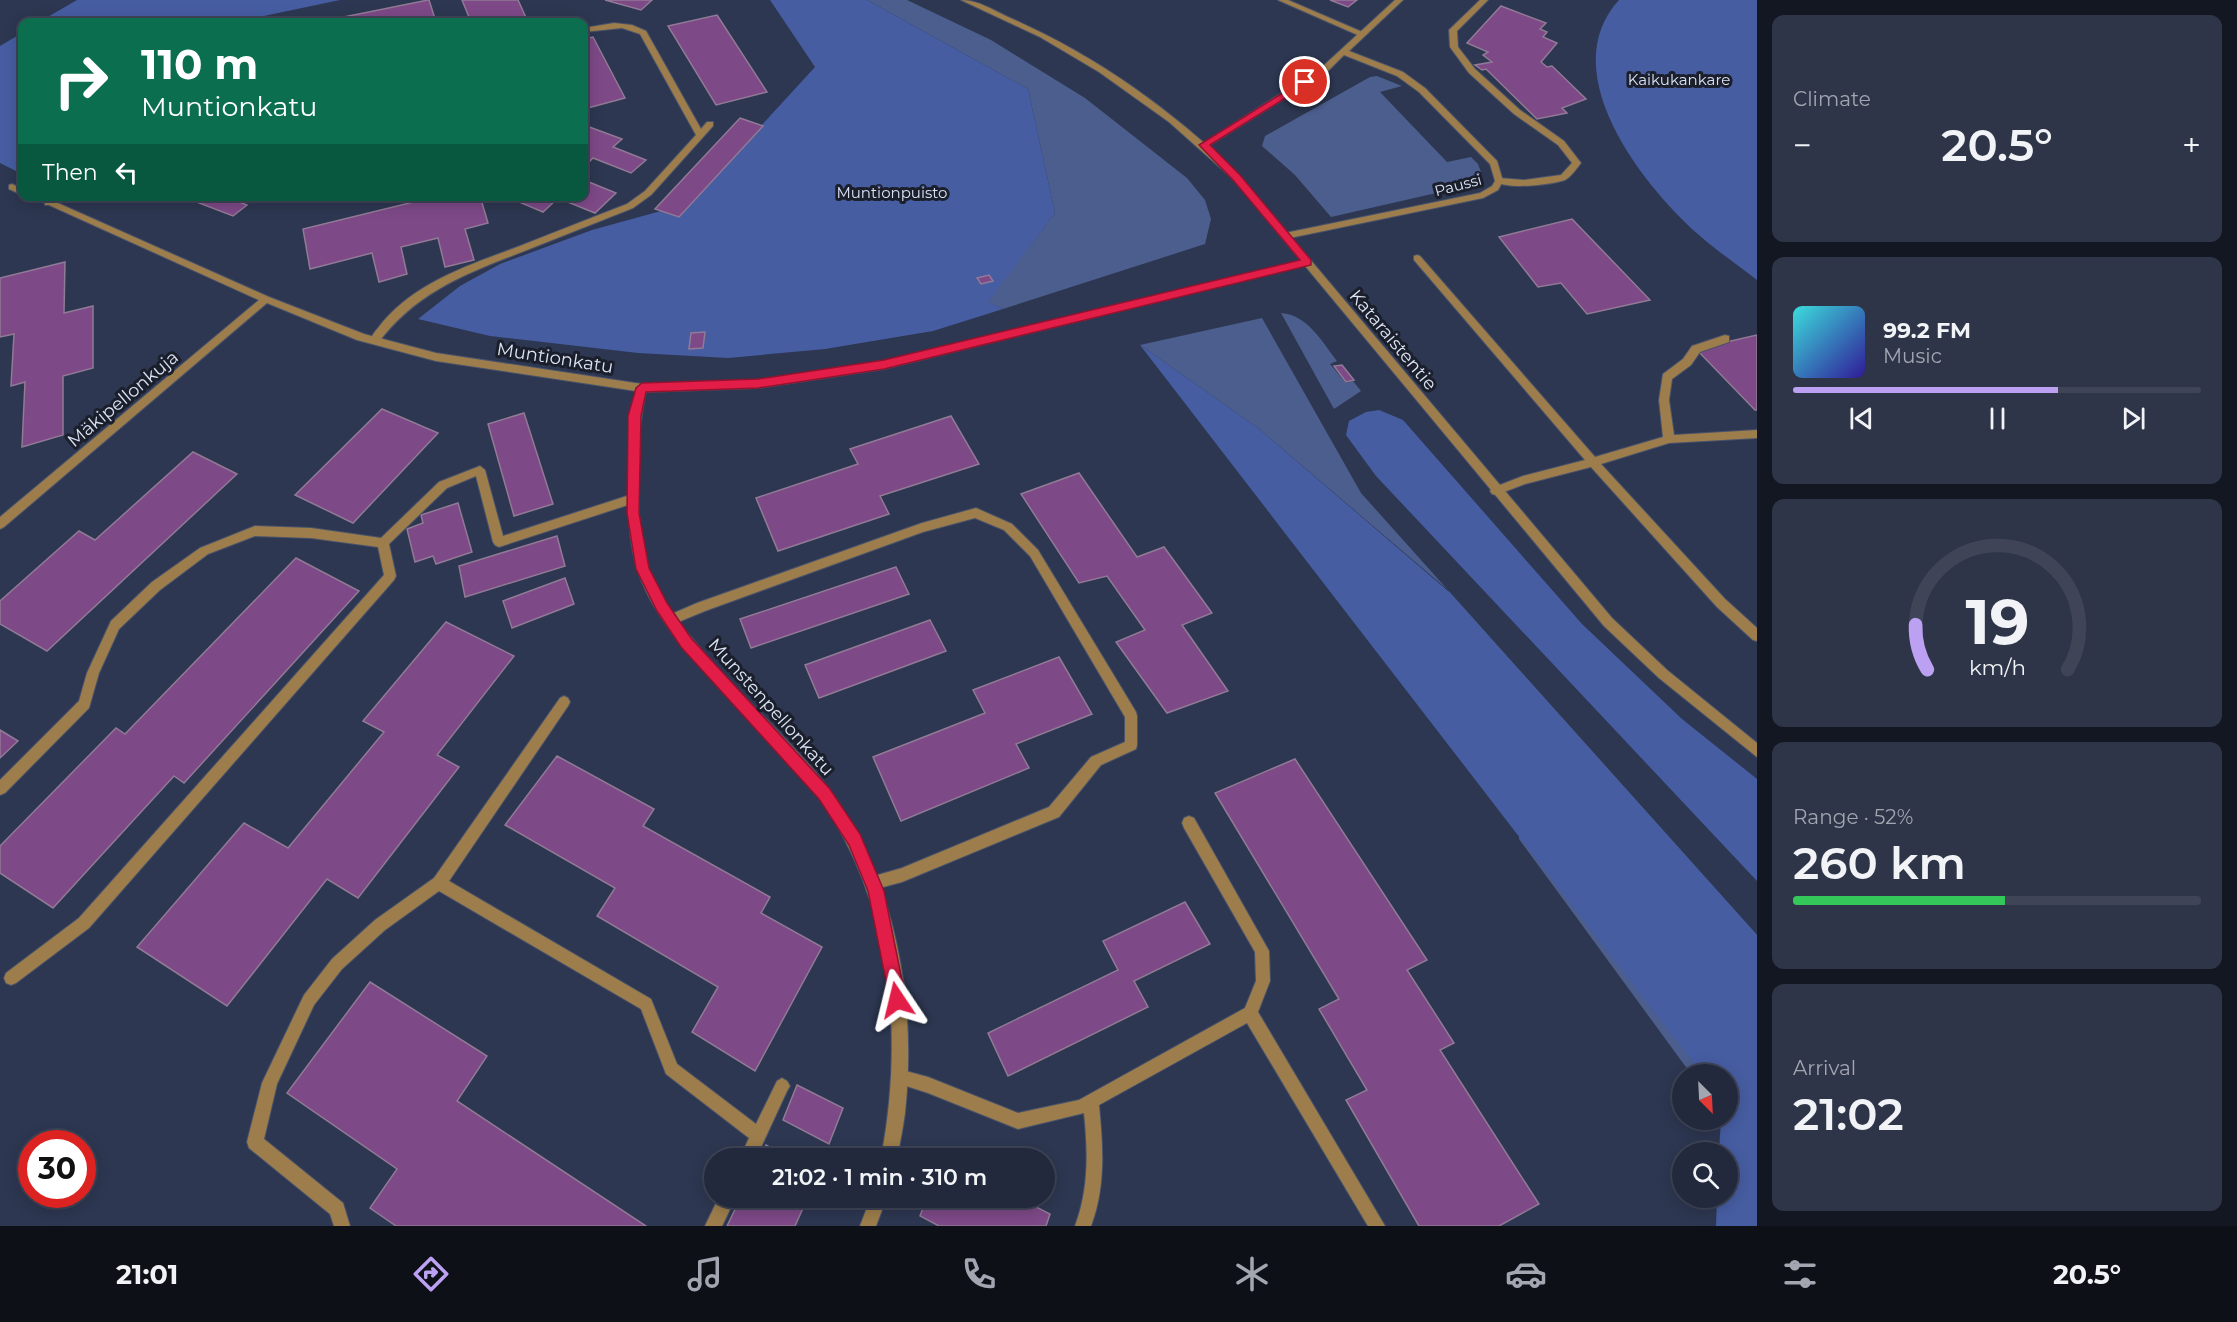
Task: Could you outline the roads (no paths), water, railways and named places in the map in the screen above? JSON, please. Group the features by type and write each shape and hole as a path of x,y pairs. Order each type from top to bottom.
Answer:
{"street":[{"name":"Kataraistentie","path":"965,0 1052,40 1147,101 1204,145 1236,177 1496,491 1608,622 1664,674 1757,751"},
{"path":"1282,0 1363,34"},
{"path":"1204,145 1324,70 1399,0"},
{"path":"1484,0 1453,30 1454,47 1472,71 1516,112 1561,143 1577,163 1564,177 1524,183 1499,181"},
{"path":"588,29 625,26 637,28 643,33 700,135"},
{"name":"Paussi","path":"1285,236 1483,195 1495,188 1499,181 1494,163 1422,90 1400,74 1343,52"},
{"path":"374,340 385,323 419,296 452,276 630,206 648,193 710,123"},
{"path":"12,188 18,190"},
{"name":"Muntionkatu","path":"54,201 266,299 374,340 436,357 642,388 758,384 884,365 1307,262"},
{"path":"1417,258 1593,462 1721,603 1757,636"},
{"name":"Mäkipellonkuja","path":"0,524 266,299"},
{"path":"1669,440 1664,400 1667,377 1687,362 1696,349 1725,339"},
{"name":"Munstenpellonkatu","path":"642,388 634,416 633,499 642,569 686,642 825,794 854,840 872,883 888,942 897,1000 902,1078 891,1148"},
{"path":"1496,491 1523,480 1669,440 1757,434"},
{"path":"383,543 442,485 480,470 499,542 633,499"},
{"path":"671,620 701,607 921,528 976,513 1008,527 1034,552 1131,716 1131,745 1095,761 1054,812 902,875 872,883"},
{"path":"0,789 85,704 93,673 115,625 156,586 204,551 255,531 311,533 383,543"},
{"path":"11,978 84,923 390,576 383,543"},
{"path":"342,1226 337,1209 255,1142 270,1083 309,1000 337,964 380,925 439,882 564,702"},
{"path":"902,1078 928,1085 1018,1120 1081,1107 1250,1013 1263,981 1262,951 1189,823"},
{"path":"439,882 646,1004 671,1070 759,1136"},
{"path":"1250,1013 1377,1226"},
{"path":"753,1148 782,1086"},
{"path":"1083,1226 1088,1215 1096,1156 1091,1102"},
{"path":"713,1226 722,1208"},
{"path":"868,1226 875,1208"}],"park label":[{"name":"Kaikukankare","path":"1679,79"},
{"name":"Muntionpuisto","path":"892,192"}]}
